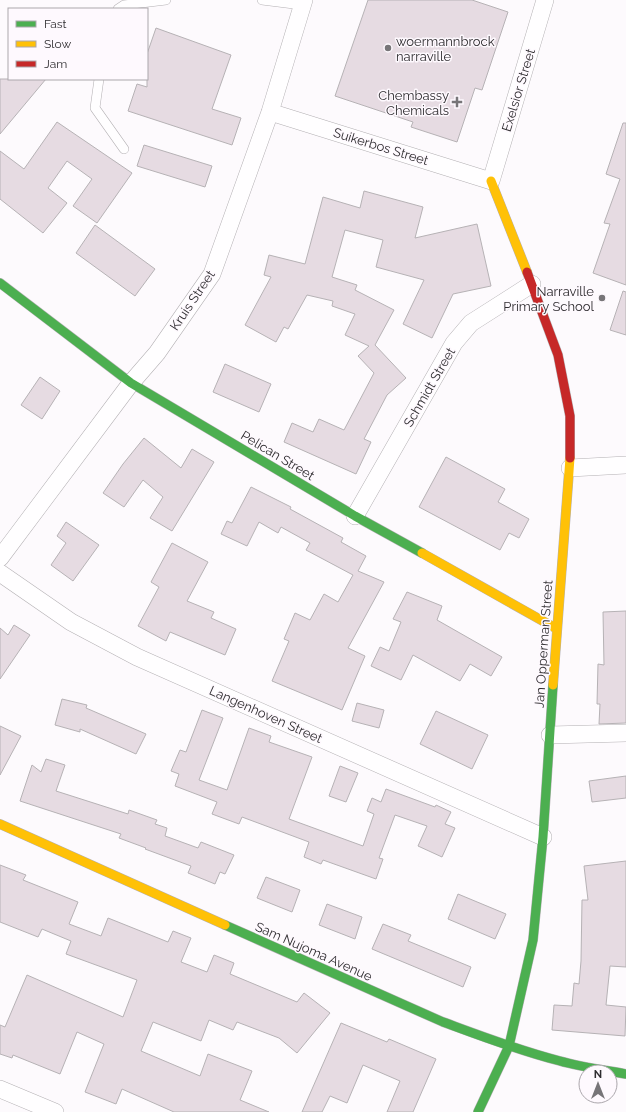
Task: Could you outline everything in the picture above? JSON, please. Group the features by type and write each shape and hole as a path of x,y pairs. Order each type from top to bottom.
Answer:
{"street":[{"name":"Exelsior Street","path":"491,181 545,0"},
{"name":"Kruis Street","path":"0,558 131,383 157,353 212,274 270,112 303,3"},
{"name":"Suikerbos Street","path":"270,112 491,181"},
{"name":"Jan Opperman Street","path":"478,1112 509,1046 533,940 543,837 556,629 570,468 570,416 558,355 532,284 491,181"},
{"name":"Pelican Street","path":"0,283 131,383 355,516 556,629"},
{"name":"Schmidt Street","path":"355,516 454,343 471,323 532,284"},
{"path":"570,468 626,465"},
{"name":"Langenhoven Street","path":"0,573 70,622 137,657 543,837"},
{"path":"550,735 626,733"},
{"name":"Sam Nujoma Avenue","path":"0,824 442,1022 551,1059 596,1070 626,1074"},
{"path":"0,1089 55,1112"}],"lane":[{"path":"120,8 124,5 166,0"},
{"path":"262,0 303,3"},
{"path":"99,80 95,108 124,149"}],"building":[{"path":"368,0 472,0 508,12 482,90 475,88 457,142 411,127 413,122 335,96"},
{"path":"156,28 231,55 212,109 241,118 232,145 128,111 137,84 147,87 148,51"},
{"path":"0,79 45,80 0,134"},
{"path":"57,122 132,173 97,223 73,206 92,179 67,161 48,188 67,203 43,233 0,199 0,151 24,169"},
{"path":"623,123 626,123 626,285 593,273 610,224 604,223 620,179 606,174"},
{"path":"144,145 212,166 205,187 137,166"},
{"path":"364,191 423,207 415,238 477,224 491,286 453,294 432,338 403,324 424,280 376,267 383,240 345,230 332,277 357,285 355,290 394,310 375,345 406,378 387,395 364,439 371,442 356,474 284,442 292,423 313,432 319,419 344,430 374,373 358,356 369,346 345,335 355,314 332,306 333,301 307,295 288,329 284,327 276,342 245,325 271,277 264,275 269,255 305,264 323,197 360,208"},
{"path":"95,225 155,269 135,296 76,253"},
{"path":"623,291 626,292 626,335 610,330"},
{"path":"225,364 271,384 259,412 213,392"},
{"path":"40,377 60,391 42,419 21,405"},
{"path":"144,438 181,468 192,449 214,462 172,531 150,518 163,497 143,480 124,507 103,493 123,464"},
{"path":"446,457 505,489 498,502 529,519 519,538 509,533 500,550 419,507"},
{"path":"251,487 291,507 290,509 343,538 341,542 366,556 358,571 384,582 348,648 365,656 342,710 272,681 289,641 284,639 295,613 310,620 324,594 338,602 353,575 306,550 310,543 281,527 278,533 259,522 247,546 221,534 227,521 232,523"},
{"path":"66,522 99,545 73,581 51,565 66,543 57,536"},
{"path":"172,543 208,562 187,601 214,612 211,618 236,629 225,655 170,632 166,641 138,626 159,587 151,582"},
{"path":"407,592 442,606 437,620 502,657 491,676 470,664 460,681 413,655 401,680 371,666 380,647 389,651 401,622 393,619"},
{"path":"626,611 626,723 599,724 600,704 597,704 598,664 604,665 603,612"},
{"path":"14,625 30,635 0,679 0,628 8,635"},
{"path":"62,699 87,705 86,708 146,734 136,754 80,729 80,732 55,725"},
{"path":"357,703 384,710 379,728 352,721"},
{"path":"202,710 223,718 199,780 227,790 249,728 271,736 269,742 312,757 289,819 363,846 374,814 367,811 372,798 381,802 386,789 435,807 436,805 451,812 445,824 455,828 442,857 418,846 427,826 395,815 379,858 383,859 376,879 323,860 321,864 304,857 309,842 242,817 239,824 212,814 217,802 175,786 179,774 171,771 180,750 186,752"},
{"path":"436,711 488,735 472,769 420,744"},
{"path":"0,726 21,736 0,775"},
{"path":"46,759 65,765 56,791 128,814 129,810 157,820 155,824 167,828 165,836 198,848 201,842 234,855 225,874 220,872 215,884 188,873 191,866 119,838 121,834 20,801 32,765 41,772"},
{"path":"340,766 358,773 346,802 329,796"},
{"path":"626,776 626,798 592,802 589,781"},
{"path":"626,861 626,967 610,966 606,1005 626,1007 625,1036 552,1030 554,1005 572,1006 574,983 579,984 582,900 588,900 584,866"},
{"path":"0,865 26,875 23,880 78,902 69,924 101,936 108,918 168,942 173,931 191,938 181,962 207,972 214,955 234,963 230,974 297,1002 304,993 330,1013 297,1053 279,1038 237,1022 233,1030 209,1020 201,1041 153,1022 141,1051 200,1076 208,1054 252,1071 240,1100 269,1112 174,1112 122,1089 116,1104 85,1092 104,1044 77,1032 60,1074 13,1055 12,1058 0,1054 0,1025 5,1027 27,975 123,1017 137,980 66,954 71,941 42,929 38,937 0,922"},
{"path":"266,877 300,890 292,912 257,898"},
{"path":"458,894 506,914 495,939 448,919"},
{"path":"327,904 362,917 355,939 319,925"},
{"path":"383,924 411,935 408,941 471,967 463,987 372,949"},
{"path":"341,1023 387,1042 389,1039 436,1059 413,1112 387,1112 400,1081 363,1065 347,1103 330,1096 322,1112 302,1112"}],"traffic: fast":[{"path":"0,283 131,383 355,516 422,553"},
{"path":"478,1112 509,1046 533,940 543,837 553,685"},
{"path":"225,925 443,1022 530,1053 576,1065 626,1074"}],"traffic: slow":[{"path":"491,181 527,272"},
{"path":"553,685 570,458"},
{"path":"422,553 557,629"},
{"path":"0,824 225,925"}],"traffic: jam":[{"path":"527,272 558,355 570,416 570,458"}],"place":[{"name":"woermannbrock narraville","path":"388,48"},
{"name":"Chembassy Chemicals","path":"457,102"},
{"name":"Narraville Primary School","path":"602,298"}]}
